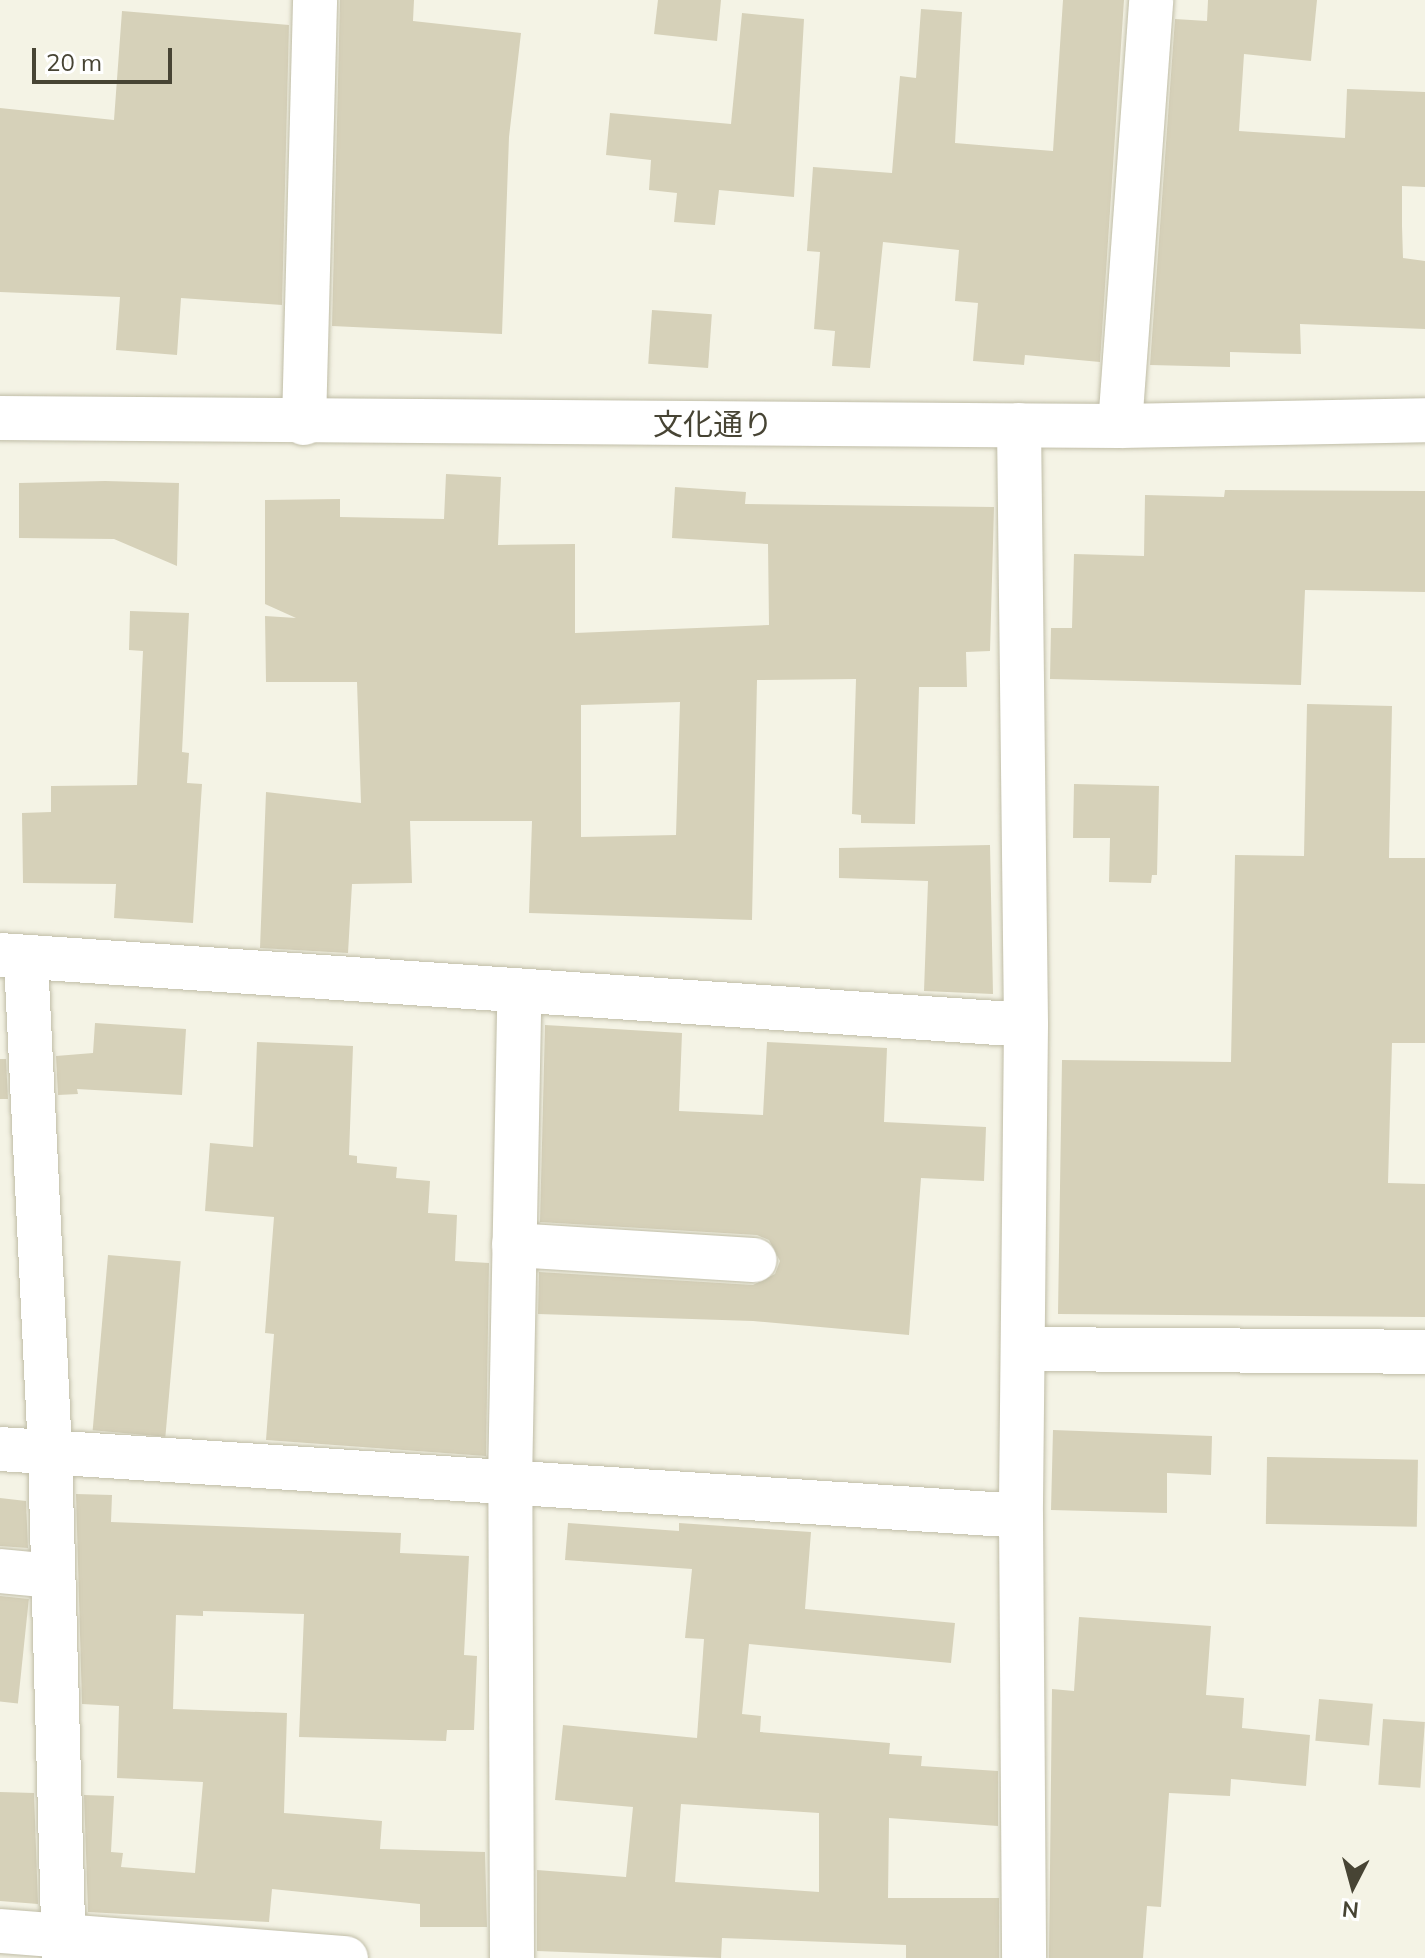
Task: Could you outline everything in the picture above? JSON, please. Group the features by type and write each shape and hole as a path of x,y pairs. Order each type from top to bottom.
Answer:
{"street":[{"path":"304,423 315,0"},
{"path":"1120,426 1151,0"},
{"name":"文化通り","path":"0,418 304,423 1120,426 1425,420"},
{"path":"1019,425 1026,1025 1021,1516 1024,1958"},
{"path":"64,1947 50,1454 13,957 1026,1025"},
{"path":"512,1958 510,1483 519,993"},
{"path":"514,1245 755,1260"},
{"path":"1024,1349 1425,1352"},
{"path":"0,1449 1021,1516"},
{"path":"0,1571 53,1576"},
{"path":"0,1931 64,1947 346,1958"}],"building":[{"path":"340,0 414,0 413,21 521,33 509,137 502,334 332,326"},
{"path":"658,0 721,0 717,41 654,34"},
{"path":"1063,0 1124,0 1100,362 1025,355 1024,365 973,361 978,303 955,301 959,250 883,242 870,368 832,366 835,331 814,329 820,252 807,251 813,167 892,173 900,76 916,78 921,9 962,12 955,143 1053,151"},
{"path":"1208,0 1317,0 1311,61 1244,54 1239,131 1345,138 1347,89 1425,92 1425,187 1402,186 1402,226 1403,258 1425,261 1425,329 1300,324 1301,354 1230,352 1230,367 1150,365 1175,19 1207,21"},
{"path":"122,11 289,25 282,305 181,298 177,355 116,350 120,297 0,292 0,108 114,120"},
{"path":"742,13 804,19 794,197 719,190 715,225 674,222 677,193 649,190 651,160 606,155 610,113 731,124"},
{"path":"652,310 712,314 708,368 648,364"},
{"path":"446,474 501,477 498,545 575,544 575,633 769,625 768,544 672,538 675,487 746,492 745,504 994,507 990,651 966,652 967,687 919,687 915,824 861,823 861,815 852,814 856,679 757,680 752,920 529,913 532,821 410,821 412,883 352,884 348,953 260,948 266,792 361,803 357,682 266,682 265,616 296,618 265,604 265,500 340,499 340,517 444,519","holes":["680,702 676,835 581,837 581,705"]},
{"path":"19,483 179,483 177,566 114,539 19,538"},
{"path":"1225,490 1425,491 1425,592 1305,590 1301,685 1050,679 1051,628 1072,628 1074,554 1144,556 1145,495 1224,497"},
{"path":"130,611 189,613 182,752 189,753 187,783 202,784 193,923 114,918 116,884 23,883 22,813 51,812 51,786 137,785 143,651 129,650"},
{"path":"1307,704 1392,706 1389,858 1425,858 1425,1043 1392,1043 1388,1183 1425,1184 1425,1317 1058,1314 1062,1060 1231,1062 1235,855 1304,856"},
{"path":"1074,784 1159,786 1157,875 1152,875 1151,883 1109,882 1110,838 1073,838"},
{"path":"990,845 993,994 924,991 928,881 839,878 839,848"},
{"path":"95,1023 186,1029 182,1095 77,1089 78,1094 58,1095 56,1056 93,1053"},
{"path":"545,1025 682,1033 679,1111 763,1115 767,1042 887,1048 884,1122 986,1127 984,1181 921,1178 909,1335 753,1321 538,1314 539,1272 753,1285 775,1274 780,1261 769,1240 757,1235 540,1222"},
{"path":"257,1042 353,1046 349,1155 357,1156 357,1163 397,1167 396,1178 430,1181 428,1213 457,1215 455,1261 489,1263 486,1456 266,1440 274,1334 265,1333 274,1217 205,1211 210,1143 253,1147"},
{"path":"0,1059 6,1059 8,1099 0,1099"},
{"path":"108,1255 181,1261 165,1437 93,1430"},
{"path":"1053,1430 1212,1436 1211,1475 1167,1473 1167,1513 1051,1510"},
{"path":"1267,1457 1418,1460 1417,1527 1266,1524"},
{"path":"76,1494 112,1495 111,1522 401,1533 400,1553 469,1556 464,1655 477,1656 474,1730 447,1730 446,1741 299,1737 304,1614 203,1611 203,1616 176,1615 173,1709 287,1713 284,1813 382,1821 380,1849 485,1852 487,1927 420,1927 420,1904 272,1889 269,1922 88,1912 84,1795 114,1796 111,1852 123,1853 121,1867 195,1873 203,1782 117,1778 119,1706 82,1704"},
{"path":"0,1498 26,1501 28,1548 0,1546"},
{"path":"568,1523 679,1531 679,1523 811,1532 805,1609 955,1623 951,1663 749,1644 742,1714 761,1716 760,1732 890,1743 889,1754 922,1756 921,1766 998,1771 998,1826 889,1818 888,1898 999,1898 999,1958 906,1958 906,1945 722,1938 721,1958 537,1951 537,1870 626,1877 633,1807 555,1800 563,1725 697,1738 704,1639 685,1638 692,1569 565,1560","holes":["681,1804 819,1813 819,1892 675,1882"]},
{"path":"0,1596 29,1599 18,1703 0,1702"},
{"path":"1079,1617 1211,1626 1206,1695 1244,1698 1242,1728 1310,1735 1306,1786 1231,1779 1230,1796 1169,1793 1161,1907 1147,1906 1143,1958 1049,1958 1052,1689 1074,1691"},
{"path":"1319,1699 1373,1704 1369,1746 1315,1741"},
{"path":"1383,1719 1425,1722 1420,1788 1378,1785"},
{"path":"0,1792 34,1793 38,1904 0,1901"}]}
